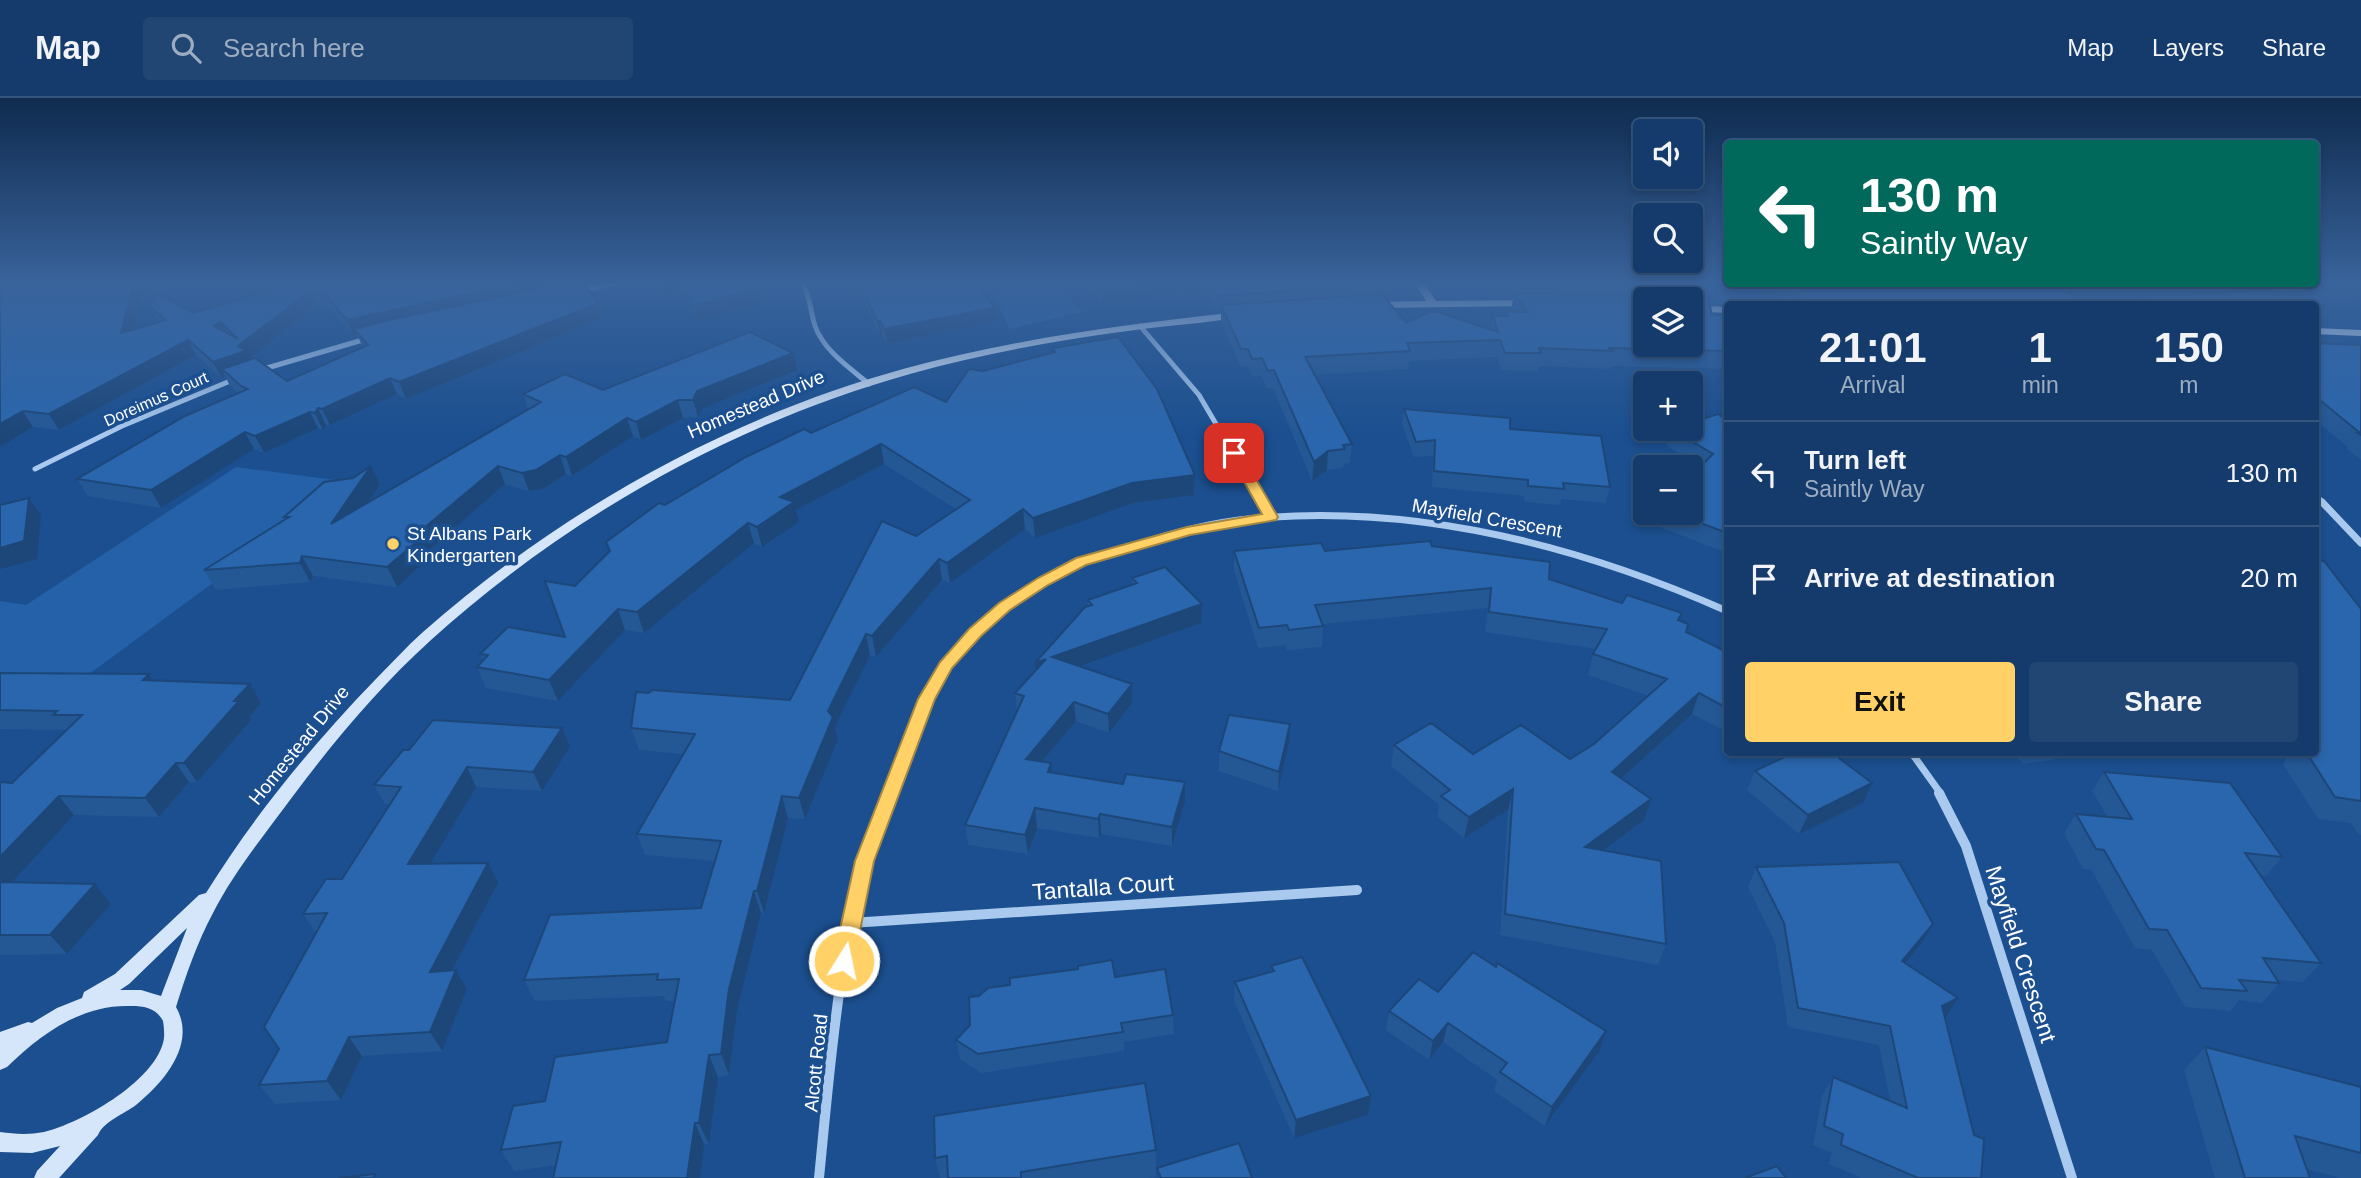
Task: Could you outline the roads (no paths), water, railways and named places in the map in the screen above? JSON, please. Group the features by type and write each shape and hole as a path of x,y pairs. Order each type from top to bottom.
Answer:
{"street":[{"path":"819,333 827,345 869,384"},
{"name":"Homestead Drive","path":"166,1008 201,918 219,886 297,776 344,721 425,638 498,577 559,532 682,460 768,422 869,384 979,353 1090,333"},
{"path":"1146,333 1199,395 1271,517"},
{"path":"258,370 372,337"},
{"name":"Doreimus Court","path":"35,469 158,410 246,375"},
{"path":"2319,498 2361,543"},
{"name":"Mayfield Crescent","path":"1271,517 1374,518 1494,533 1557,547 1631,570 1724,610"},
{"name":"Alcott Road","path":"819,1178 840,980 865,861 927,699 946,666 975,633 1004,607 1043,581 1081,562 1187,531 1234,521 1271,517"},
{"name":"Mayfield Crescent","path":"1914,756 1946,802 1966,846 2072,1178"},
{"name":"Homestead Drive","path":"75,1009 122,979 219,886"},
{"name":"Tantalla Court","path":"851,923 1357,890"},
{"path":"0,1040 104,999 151,999 166,1008 173,1022 173,1040 165,1060 148,1082 125,1103 96,1122 43,1142 0,1142"},
{"path":"0,1061 17,1044 45,1024"},
{"path":"45,1178 96,1122"}],"place":[{"name":"St Albans Park Kindergarten","path":"393,544"}]}
